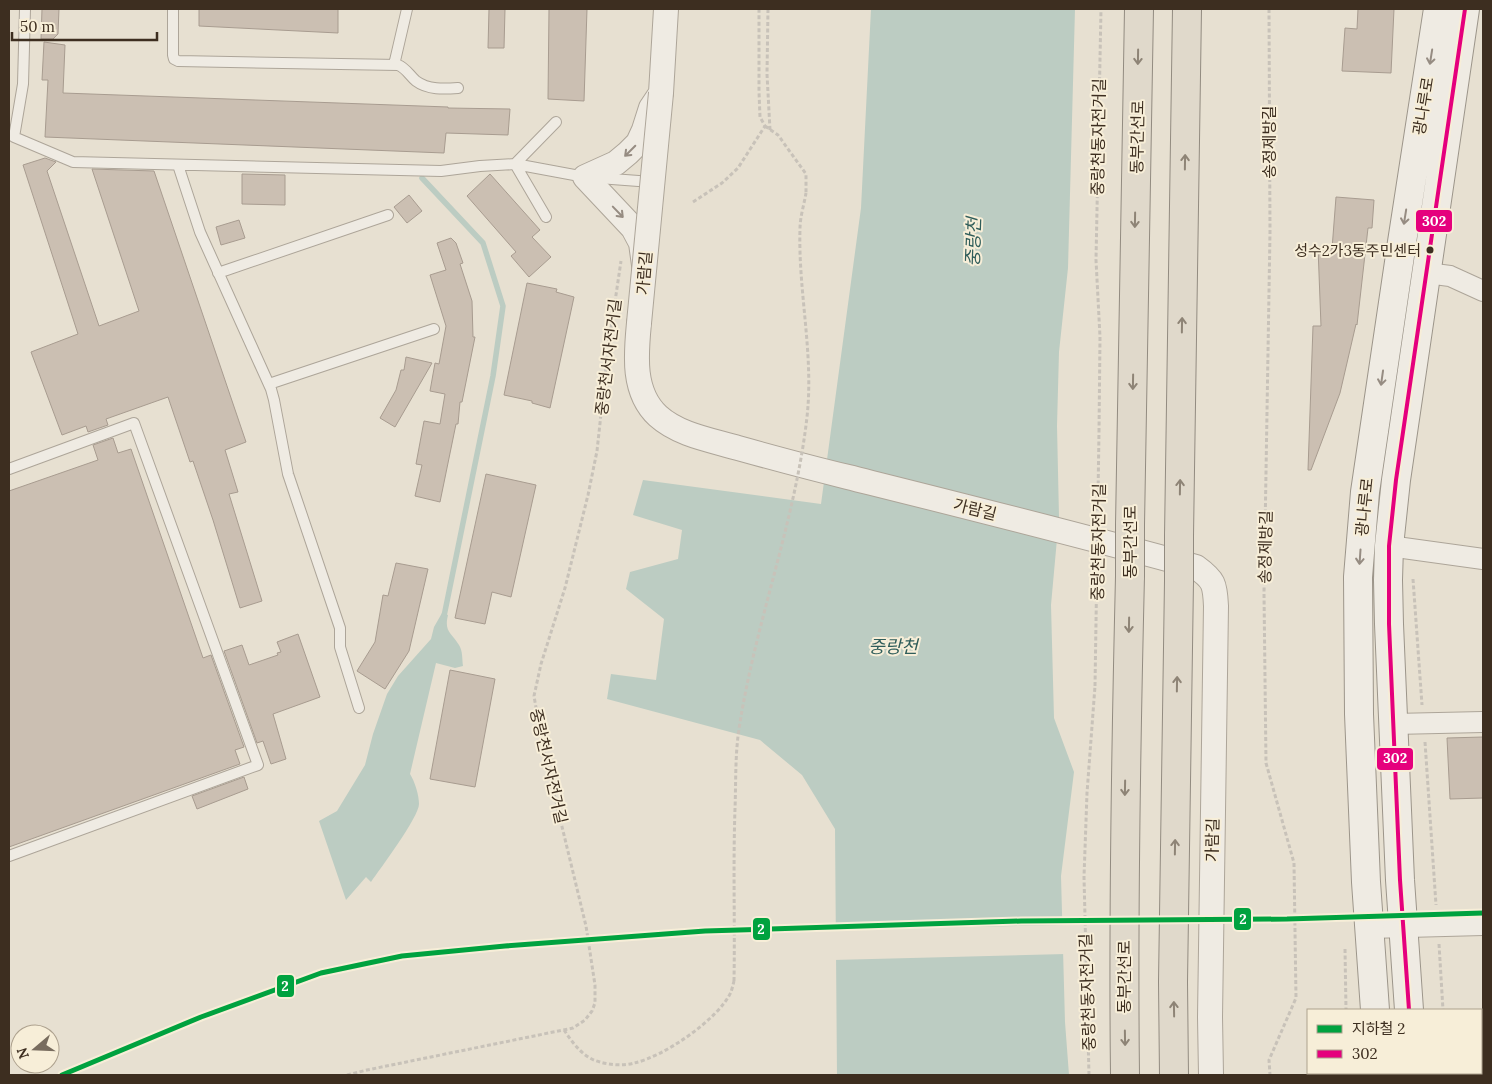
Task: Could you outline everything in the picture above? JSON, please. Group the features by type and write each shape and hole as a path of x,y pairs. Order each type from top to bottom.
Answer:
{"highway":[{"name":"동부간선로","path":"1125,1075 1124,824 1139,9"},
{"path":"1174,1075 1173,982 1187,9"}],"main road":[{"name":"광나루로","path":"1375,1009 1366,882 1359,714 1358,586 1365,492 1438,9"},
{"name":"광나루로","path":"1409,1009 1403,925 1388,580 1400,547 1396,480 1465,9"}],"street":[{"name":"가람길","path":"666,9 661,94 636,359 637,374 641,388 648,403 657,415 668,423 696,436 788,462 1086,537 1196,568 1209,576 1215,589 1211,1075"},
{"path":"644,265 641,243 633,228 585,177 616,163 638,143 651,108 661,94"},
{"path":"1427,273 1450,276 1483,291"},
{"path":"1400,547 1483,559"},
{"path":"1394,724 1483,722"},
{"path":"1369,926 1483,923"}],"lane":[{"path":"25,9 23,84 14,137 72,162 442,171 515,164 585,177 652,182"},
{"path":"174,9 173,55 174,59 178,62 394,65 402,67 424,86 436,89 458,88"},
{"path":"394,65 407,9"},
{"path":"515,164 556,122"},
{"path":"515,164 546,217"},
{"path":"178,165 200,232 269,384 274,400 288,474 340,628 340,647 360,708"},
{"path":"218,273 388,215"},
{"path":"269,384 434,329"},
{"path":"9,469 134,423 258,765 9,856"}],"path":[{"path":"564,1030 584,1055 599,1062 618,1065 634,1064 670,1048 701,1026 727,999 734,981 734,838 738,732 749,671 790,516 807,414 807,352 801,273 800,226 806,193 806,174 778,135 765,126 760,117 759,9"},
{"path":"768,9 767,74 770,130"},
{"name":"중랑천동자전거길","path":"1090,1075 1084,877 1087,793 1095,686 1100,337 1096,260 1101,9"},
{"name":"송정제방길","path":"1269,9 1270,232 1264,593 1266,763 1294,863 1296,998 1269,1060 1270,1075"},
{"path":"693,202 722,183 738,168 765,126"},
{"name":"중랑천서자전거길","path":"347,1075 564,1030 577,1026 588,1018 594,1007 596,992 586,926 543,748 534,696 541,664 565,588 597,451 608,348 622,254"},
{"path":"1400,547 1423,723 1443,1009"}],"water":[{"name":"중랑천","path":"871,9 1075,9 1068,268 1059,352 1057,426 1059,517 1051,605 1054,718 1074,772 1061,876 1065,1022 1069,1075 837,1075 835,829 802,775 760,740 607,699 611,674 656,680 664,619 626,589 630,572 678,559 682,530 633,515 643,480 821,504 861,208"},
{"path":"442,613 448,615 448,629 460,647 463,666 455,668 436,663 410,774 418,797 417,811 406,831 371,882 366,877 346,900 319,821 337,811 365,765 373,734 387,694 398,676 431,639 434,627"}],"pier":[{"path":"1065,925 1066,954 833,960 833,930"}],"building":[{"path":"42,9 59,9 58,34 53,39 41,39"},
{"path":"199,9 338,9 338,33 199,26"},
{"path":"489,9 505,9 504,48 488,48"},
{"path":"549,9 587,9 584,101 548,99"},
{"path":"1358,9 1394,9 1391,73 1342,71 1345,28 1357,29"},
{"path":"44,42 65,45 63,93 510,109 508,135 446,133 444,153 45,137 48,80 42,80"},
{"path":"45,158 56,162 47,171 99,326 139,311 92,169 154,171 246,442 225,450 238,492 229,494 262,601 240,608 193,461 190,462 168,397 106,419 108,425 88,432 86,426 62,435 31,352 78,334 23,165"},
{"path":"242,174 285,175 285,205 242,204"},
{"path":"490,174 540,230 532,237 551,257 529,277 511,256 516,252 467,196"},
{"path":"409,195 422,211 407,223 394,207"},
{"path":"1336,197 1374,200 1372,228 1368,228 1357,325 1340,393 1311,470 1308,470 1313,326 1321,326 1318,247 1332,249"},
{"path":"239,220 245,238 221,245 216,227"},
{"path":"451,238 456,243 463,263 460,264 472,301 473,337 475,337 440,502 415,496 422,465 416,464 424,421 440,424 445,394 430,391 435,363 439,364 446,326 430,275 446,270 437,243"},
{"path":"527,283 557,289 556,292 574,297 550,408 532,403 532,401 504,395"},
{"path":"406,357 432,363 395,427 380,418 396,390 401,370 404,370"},
{"path":"113,438 118,453 131,449 203,658 211,655 244,747 235,750 240,764 9,847 9,491 98,460 93,445"},
{"path":"486,474 536,485 511,597 492,592 485,624 455,618"},
{"path":"396,563 428,569 409,651 385,689 357,671 375,642 383,595 388,596"},
{"path":"298,634 320,697 273,714 286,759 271,764 263,741 257,743 224,651 242,645 249,665 278,655 277,653 281,652 277,642"},
{"path":"450,670 495,679 475,787 430,779"},
{"path":"1483,737 1483,798 1450,799 1447,738"},
{"path":"244,777 248,789 197,809 192,796"}],"waterway":[{"path":"422,178 483,243 503,306 493,376 443,621"}],"metro line":[{"name":"2","path":"62,1075 201,1017 321,973 402,956 705,931 1021,921 1287,919 1483,913"}],"transit line":[{"name":"302","path":"1409,1009 1400,880 1389,624 1389,546 1396,480 1465,9"}],"place":[{"name":"성수2가3동주민센터","path":"1430,250"}]}
